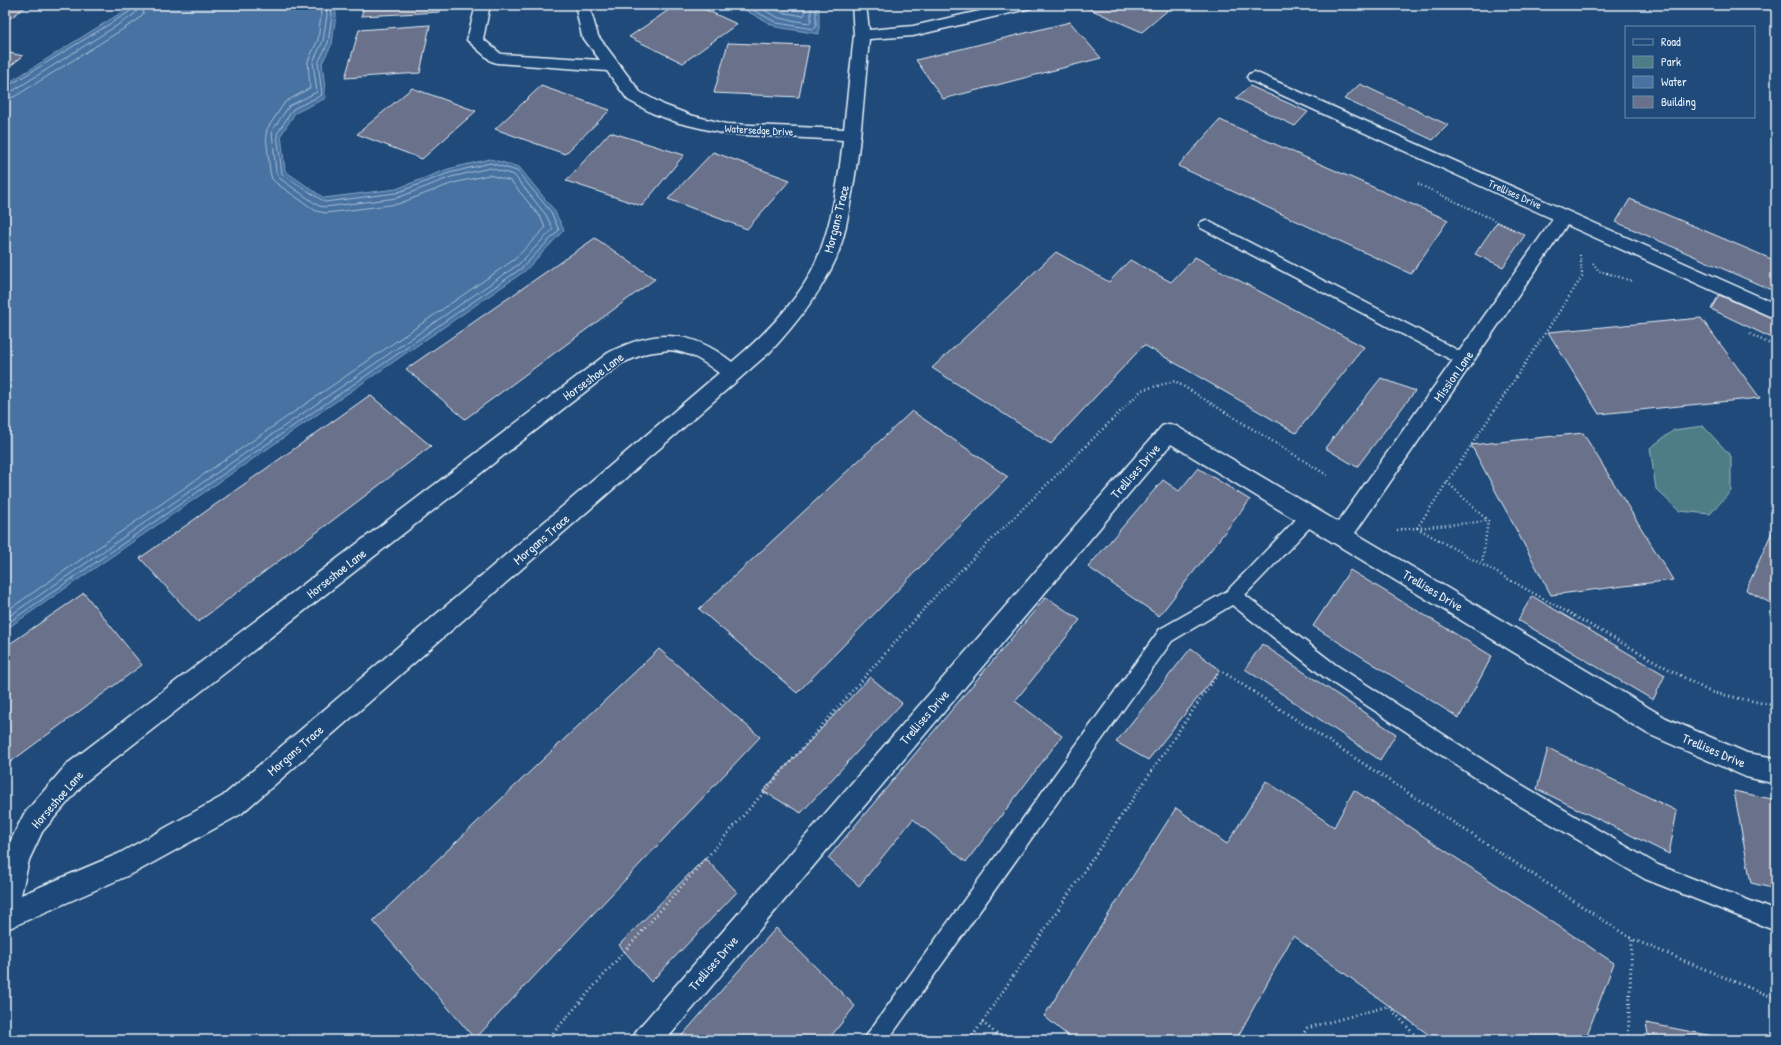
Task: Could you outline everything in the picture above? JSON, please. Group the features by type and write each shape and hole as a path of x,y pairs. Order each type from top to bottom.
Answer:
{"street":[{"path":"483,5 475,40 497,58 612,66"},
{"name":"Watersedge Drive","path":"582,5 590,36 634,96 658,109 685,120 726,129 852,135"},
{"name":"Morgans Trace","path":"5,916 127,863 232,805 763,347 787,321 810,292 824,265 837,227 852,135 862,35 859,5"},
{"path":"862,35 913,31 1026,5"},
{"name":"Trellises Drive","path":"1255,77 1776,312"},
{"name":"Mission Lane","path":"1341,535 1564,216"},
{"name":"Horseshoe Lane","path":"5,906 16,858 33,823 76,773 615,358 644,345 677,343 702,351 732,373"},
{"name":"Trellises Drive","path":"647,1040 1169,432 1657,726 1746,764 1776,771"}],"lane":[{"path":"1206,225 1464,360"},
{"path":"875,1040 887,1026 1166,635 1233,596 1310,516"},
{"path":"1233,596 1330,671 1510,789 1652,872 1776,921"}],"path":[{"path":"1417,528 1582,278 1580,254"},
{"path":"1589,259 1599,271 1636,282"},
{"path":"1748,333 1776,347"},
{"path":"547,1040 938,593 1142,390 1175,381 1327,475"},
{"path":"1447,482 1488,521"},
{"path":"1396,531 1488,521"},
{"path":"1482,564 1488,521"},
{"path":"1417,528 1710,692 1776,706"},
{"path":"970,1040 1220,670 1632,939 1767,995 1776,997"},
{"path":"1628,1040 1632,939"},
{"path":"1300,1040 1307,1028 1389,1006 1419,1040"},
{"path":"982,1022 1004,1040"}],"green space":[{"path":"1703,426 1731,456 1731,491 1710,514 1679,511 1656,489 1650,448 1674,430"}],"water":[{"path":"131,5 335,5 336,15 332,44 322,63 326,98 295,113 281,135 285,171 324,198 396,189 448,169 490,159 519,167 554,210 564,230 525,271 5,630 5,85 127,9"},
{"path":"736,5 819,5 819,34 776,27"}],"building":[{"path":"5,5 28,5 5,22"},
{"path":"365,5 441,5 440,12 361,16"},
{"path":"676,5 695,5 737,24 683,63 629,37"},
{"path":"1088,5 1174,5 1142,32 1085,7"},
{"path":"1070,22 1101,58 943,99 916,60"},
{"path":"430,25 420,73 345,78 359,30"},
{"path":"728,43 809,46 799,97 714,93"},
{"path":"5,52 23,56 5,70"},
{"path":"1360,84 1448,125 1433,140 1344,99"},
{"path":"541,86 610,110 565,154 495,129"},
{"path":"1250,86 1308,112 1295,126 1236,98"},
{"path":"412,88 476,111 422,159 357,134"},
{"path":"1220,120 1448,220 1411,274 1178,166"},
{"path":"610,132 684,155 642,206 566,181"},
{"path":"713,152 790,180 747,229 668,199"},
{"path":"1630,199 1776,261 1776,292 1616,222"},
{"path":"1497,222 1525,235 1503,267 1475,254"},
{"path":"595,238 655,279 465,419 406,369"},
{"path":"1056,252 1109,282 1130,260 1171,282 1195,257 1364,347 1296,433 1144,345 1051,444 932,368"},
{"path":"1719,295 1776,320 1776,340 1711,309"},
{"path":"1701,318 1760,398 1599,414 1548,332"},
{"path":"1381,378 1415,391 1357,467 1325,448"},
{"path":"370,395 431,446 198,622 140,558"},
{"path":"912,411 1008,477 797,693 699,609"},
{"path":"1583,433 1673,580 1551,595 1471,445"},
{"path":"1198,468 1250,500 1159,616 1088,567 1163,480 1179,491"},
{"path":"1776,523 1776,606 1746,590"},
{"path":"1350,570 1492,656 1459,718 1313,626"},
{"path":"84,593 142,665 5,766 5,647"},
{"path":"1532,596 1665,675 1653,700 1518,620"},
{"path":"1046,597 1080,620 1015,701 1062,736 966,862 913,819 859,886 828,858"},
{"path":"1262,644 1396,734 1380,760 1245,669"},
{"path":"1191,648 1220,670 1148,760 1116,742"},
{"path":"659,649 760,737 475,1039 373,921"},
{"path":"870,677 902,703 801,813 763,791"},
{"path":"1548,748 1677,811 1669,854 1537,789"},
{"path":"1266,781 1334,827 1354,790 1614,963 1585,1040 1436,1040 1293,936 1236,1040 1073,1040 1044,1016 1176,808 1227,844"},
{"path":"1734,791 1776,800 1776,889 1751,883"},
{"path":"705,858 737,892 651,982 619,945"},
{"path":"776,928 855,1006 828,1040 678,1040"},
{"path":"1646,1023 1734,1040 1649,1040"}]}
